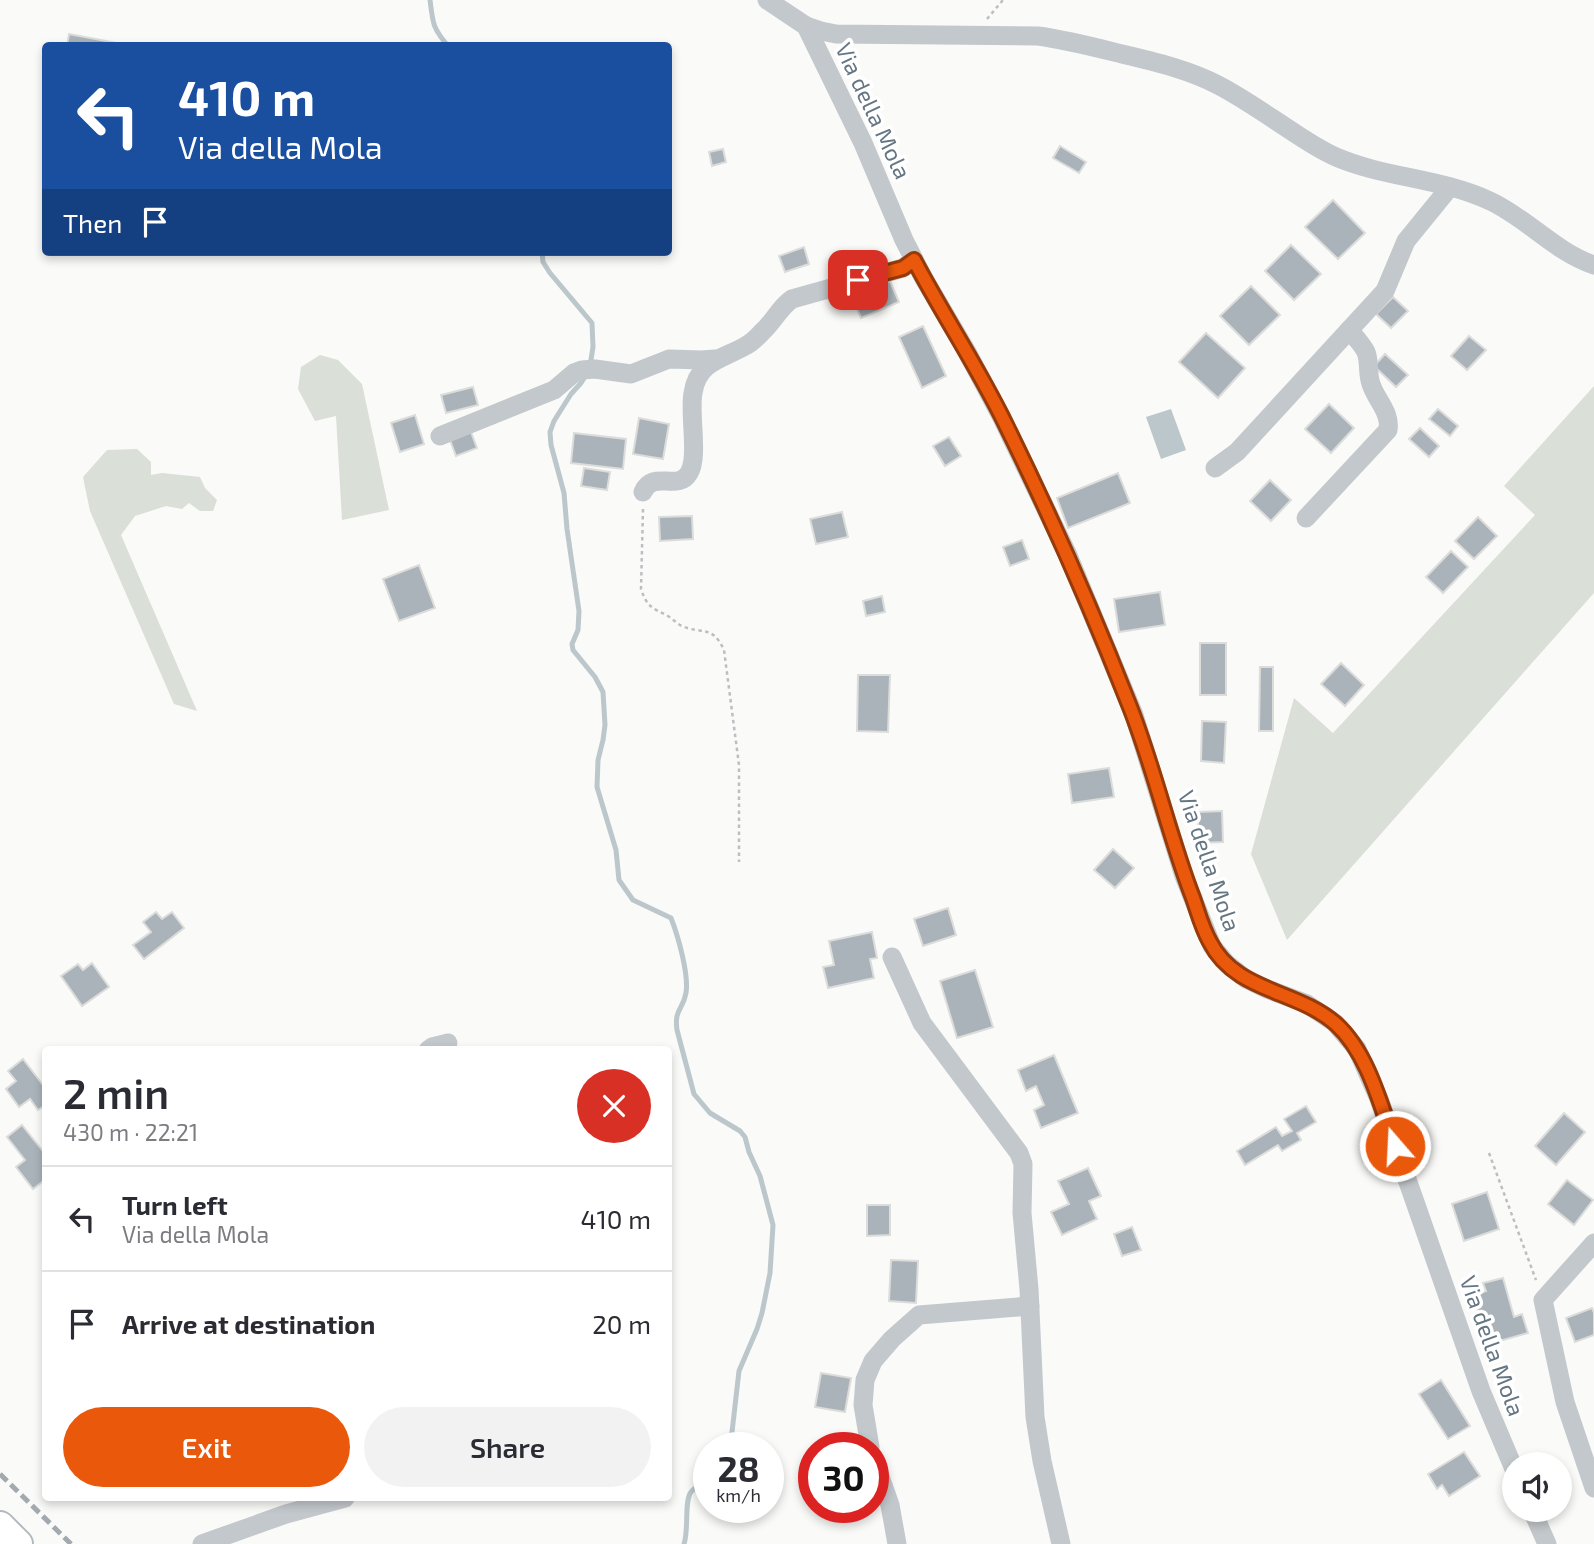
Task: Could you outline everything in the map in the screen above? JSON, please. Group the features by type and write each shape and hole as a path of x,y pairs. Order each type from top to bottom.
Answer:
{"main road":[{"path":"0,1526 18,1544"}],"street":[{"name":"Via della Mola","path":"766,0 806,26 863,143 914,260 1002,416 1067,553 1134,715 1184,876 1212,946 1227,964 1246,979 1307,1004 1329,1019 1349,1038 1361,1056 1379,1098 1480,1391 1507,1452"},
{"path":"806,26 836,34 1038,36 1170,65 1219,86 1335,157 1363,167 1479,196 1503,208 1565,251 1594,265"},
{"path":"1215,468 1237,452 1385,291 1406,240 1450,187"},
{"path":"440,436 554,390 574,373 589,369 631,374 669,359 715,359 748,345 792,299 903,268 914,260"},
{"path":"1306,518 1388,430 1386,412 1371,387 1369,360 1364,348 1349,330"},
{"path":"643,492 649,483 678,481 686,478 691,471 693,392 696,381 715,359"},
{"path":"892,957 922,1023 1021,1158 1035,1417 1061,1544"},
{"path":"436,1046 448,1043"},
{"path":"1594,1243 1544,1300 1565,1402 1594,1487"},
{"path":"868,1432 863,1405 865,1380 873,1361 892,1339 919,1315 1030,1306"},
{"path":"202,1544 286,1514 334,1501"},
{"path":"889,1502 897,1544"},
{"path":"1537,1522 1547,1544"}],"path":[{"path":"643,492 641,589 645,601 654,610 681,625 711,633 720,641 724,650 739,765 739,862"},
{"path":"1489,1153 1544,1300"}],"shaded area":[{"path":"320,355 338,360 362,384 389,510 342,520 336,416 315,421 298,389 301,367"},
{"path":"1594,386 1594,593 1287,940 1251,854 1294,698 1333,733 1535,515 1504,486"},
{"path":"1171,409 1186,450 1161,459 1146,417"},
{"path":"137,449 151,462 151,475 162,473 200,477 205,488 217,500 213,511 200,511 189,503 182,509 166,506 135,516 121,535 197,711 174,704 90,511 83,477 107,450"}],"building":[{"path":"69,34 111,42 68,42"},
{"path":"1060,146 1086,162 1079,173 1053,158"},
{"path":"723,149 726,162 712,166 709,152"},
{"path":"1333,200 1365,233 1338,259 1305,227"},
{"path":"1291,245 1321,274 1294,300 1265,271"},
{"path":"804,247 809,264 785,272 779,256"},
{"path":"890,281 899,302 861,318 852,297"},
{"path":"1251,286 1280,315 1249,345 1220,316"},
{"path":"1393,297 1408,311 1391,328 1376,314"},
{"path":"923,326 946,376 922,388 899,337"},
{"path":"1206,333 1245,368 1218,398 1179,362"},
{"path":"1469,336 1486,350 1467,370 1451,356"},
{"path":"1385,354 1408,375 1396,387 1374,366"},
{"path":"473,387 478,405 446,413 441,395"},
{"path":"1329,404 1354,428 1331,453 1305,429"},
{"path":"1438,409 1458,426 1450,436 1429,419"},
{"path":"415,415 424,444 400,452 391,423"},
{"path":"639,418 669,424 663,459 633,454"},
{"path":"1420,428 1439,446 1429,457 1409,439"},
{"path":"471,432 477,448 456,456 450,440"},
{"path":"574,433 626,439 623,469 571,463"},
{"path":"949,437 961,456 945,466 933,446"},
{"path":"584,468 610,472 607,490 581,486"},
{"path":"1118,473 1130,503 1068,528 1057,498"},
{"path":"1270,480 1291,500 1271,521 1250,501"},
{"path":"842,512 848,537 816,544 810,519"},
{"path":"692,516 693,539 660,541 659,517"},
{"path":"1478,517 1497,536 1474,559 1455,541"},
{"path":"1022,540 1029,559 1010,566 1003,547"},
{"path":"1451,551 1468,567 1443,593 1426,577"},
{"path":"419,565 435,608 399,621 383,579"},
{"path":"1160,592 1165,625 1119,632 1114,599"},
{"path":"882,596 885,612 866,616 863,601"},
{"path":"1200,643 1226,643 1226,695 1200,695"},
{"path":"1341,663 1364,685 1345,706 1321,684"},
{"path":"1260,667 1273,667 1273,731 1259,731"},
{"path":"858,675 890,675 888,732 857,731"},
{"path":"1202,721 1226,722 1224,763 1201,761"},
{"path":"1109,768 1114,797 1072,803 1068,774"},
{"path":"1222,811 1223,842 1198,843 1198,812"},
{"path":"1113,849 1134,868 1115,888 1094,870"},
{"path":"948,908 956,935 923,946 914,919"},
{"path":"156,912 162,919 172,912 184,928 144,959 133,945 151,932 143,922"},
{"path":"872,932 877,958 870,959 874,978 828,988 823,967 834,965 829,941"},
{"path":"92,963 109,987 82,1006 61,976 78,964 83,970"},
{"path":"975,970 993,1027 957,1038 940,981"},
{"path":"1054,1055 1078,1113 1041,1128 1034,1110 1044,1105 1036,1086 1026,1091 1018,1070"},
{"path":"23,1059 42,1084 42,1108 38,1110 30,1099 19,1107 6,1089 16,1081 8,1071"},
{"path":"1306,1106 1316,1122 1297,1133 1301,1140 1282,1151 1278,1145 1245,1165 1237,1151 1276,1127 1282,1136 1292,1131 1284,1119"},
{"path":"1564,1113 1585,1132 1556,1165 1535,1146"},
{"path":"22,1125 42,1150 42,1182 33,1189 16,1167 25,1160 7,1137"},
{"path":"1088,1168 1101,1196 1089,1201 1097,1219 1062,1235 1051,1212 1069,1204 1058,1181"},
{"path":"1567,1180 1593,1200 1574,1225 1548,1204"},
{"path":"1487,1192 1499,1229 1464,1241 1452,1204"},
{"path":"867,1205 890,1205 890,1235 867,1236"},
{"path":"1132,1227 1141,1250 1122,1256 1114,1234"},
{"path":"891,1260 918,1261 916,1303 889,1301"},
{"path":"1503,1278 1514,1317 1522,1314 1528,1333 1496,1342 1489,1319 1481,1321 1473,1295 1486,1291 1483,1283"},
{"path":"1592,1308 1594,1335 1575,1342 1566,1318"},
{"path":"821,1373 851,1378 845,1412 815,1407"},
{"path":"1441,1380 1470,1426 1448,1439 1419,1394"},
{"path":"1464,1452 1480,1476 1449,1496 1442,1485 1437,1489 1428,1474"}],"waterway":[{"path":"430,0 434,24 445,42"},
{"path":"542,256 550,273 592,323 593,347 590,366"},
{"path":"586,375 571,394 550,432 564,493 579,611 573,650 595,677 603,692 605,725 598,760 597,787 616,850 619,880 633,900 671,918 677,935 687,985 685,999 677,1018 677,1030 694,1094 710,1113 740,1131 745,1137 760,1176 773,1225 770,1273 757,1329 739,1371 732,1432"},
{"path":"684,1544 689,1496 693,1490"}],"railway":[{"path":"0,1474 71,1544"}],"route":[{"path":"858,280 903,268 914,260 1002,416 1067,553 1134,715 1184,876 1214,950 1246,979 1307,1004 1341,1029 1361,1056 1395,1146"}]}
